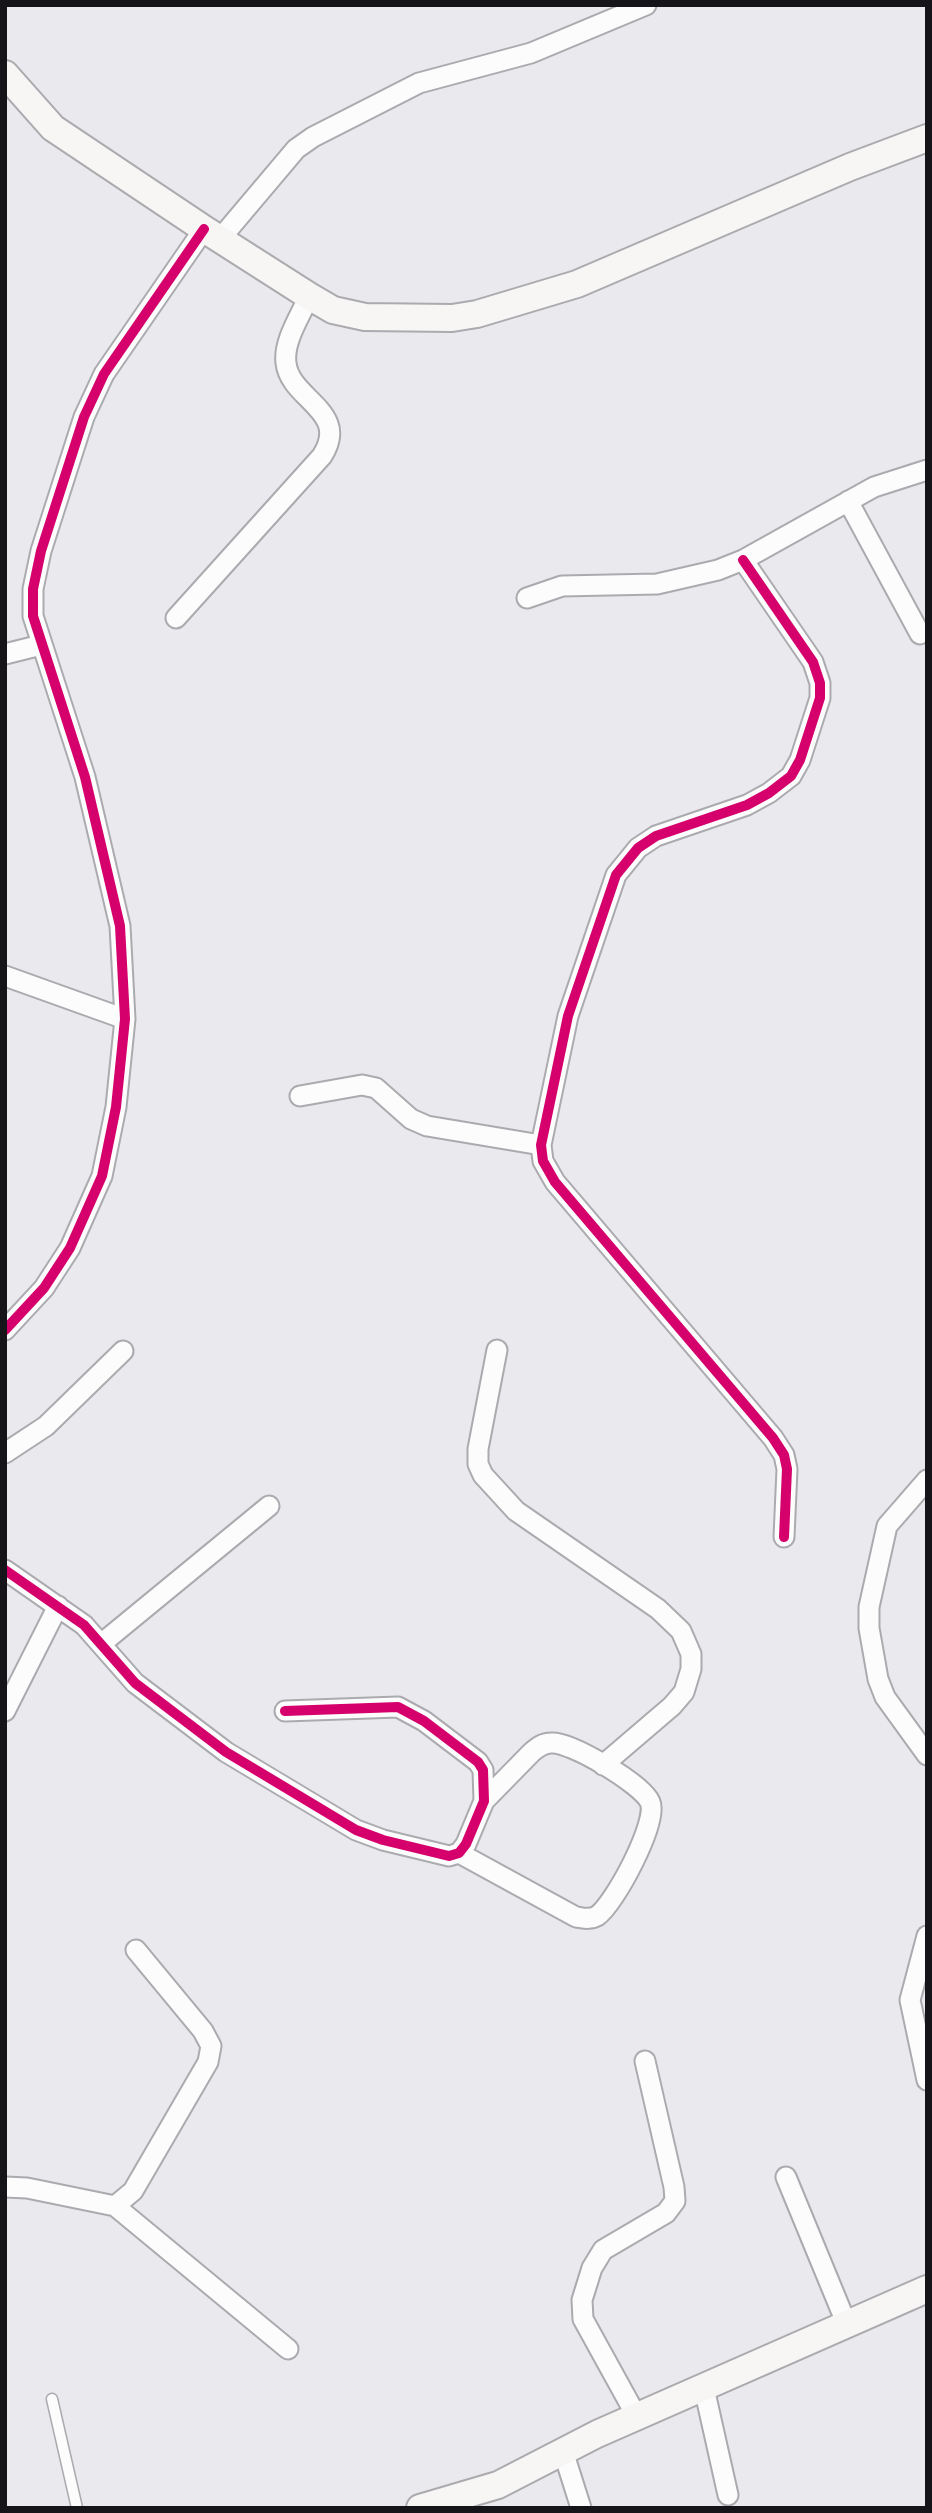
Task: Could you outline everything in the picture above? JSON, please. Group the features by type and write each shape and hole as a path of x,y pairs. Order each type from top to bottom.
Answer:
{"main road":[{"path":"5,74 53,128 309,296 333,310 365,317 452,318 477,314 577,284 850,167 927,138"},
{"path":"421,2508 498,2484 636,2417 927,2288"}],"street":[{"path":"5,1330 44,1288 70,1248 102,1176 116,1107 125,1019 120,926 85,778 33,616 33,589 38,564 84,417 104,374 212,234 296,149 313,137 419,83 531,53 646,5"},
{"path":"176,618 322,457 330,444 330,429 322,413 292,378 286,364 286,348 309,296"},
{"path":"527,598 562,586 657,584 718,570 743,560 874,487 927,470"},
{"path":"848,501 920,634"},
{"path":"743,560 813,662 820,683 820,698 800,760 791,776 747,806 656,836 638,848 616,875 568,1016 541,1145 543,1161 555,1182 784,1455 787,1469 783,1537"},
{"path":"5,653 41,645"},
{"path":"5,976 125,1019"},
{"path":"300,1096 362,1085 376,1088 411,1119 427,1126 541,1145"},
{"path":"497,1350 478,1449 478,1464 483,1475 528,1521 585,1557 658,1609 681,1631 691,1654 691,1669 684,1692 672,1706 603,1765"},
{"path":"5,1453 46,1426 123,1351"},
{"path":"927,1480 887,1526 881,1542 869,1617 878,1679 885,1697 927,1755"},
{"path":"101,1644 269,1506"},
{"path":"5,1570 84,1625 135,1683 226,1752 356,1830 383,1840 449,1856 459,1853 466,1844 484,1801 540,1745 553,1742 570,1747 639,1787 650,1802 650,1824 621,1885 599,1915 591,1919 576,1917 459,1853"},
{"path":"5,1711 58,1606"},
{"path":"285,1711 398,1707 424,1721 478,1762 483,1770 484,1801"},
{"path":"926,2075 910,2000 927,1936"},
{"path":"115,2206 133,2191 208,2063 211,2046 202,2031 136,1950"},
{"path":"636,2417 583,2319 582,2301 592,2267 603,2250 666,2213 675,2202 674,2187 645,2061"},
{"path":"786,2177 847,2325"},
{"path":"5,2187 27,2188 115,2206 288,2349"},
{"path":"704,2388 728,2494"},
{"path":"564,2451 581,2508"}],"lane":[{"path":"52,2399 77,2508"}],"cycle path":[{"path":"5,1330 44,1288 70,1248 102,1176 116,1107 125,1019 120,926 85,777 33,616 33,589 41,551 84,417 104,374 204,229"},
{"path":"743,560 813,662 820,683 820,698 800,760 791,776 747,805 656,836 638,848 616,875 568,1016 541,1145 543,1161 555,1182 773,1438 784,1455 787,1469 784,1537"},
{"path":"5,1570 84,1625 135,1683 226,1752 356,1830 383,1840 449,1856 459,1853 466,1844 484,1801 483,1770 478,1762 424,1721 398,1707 285,1711"}]}
